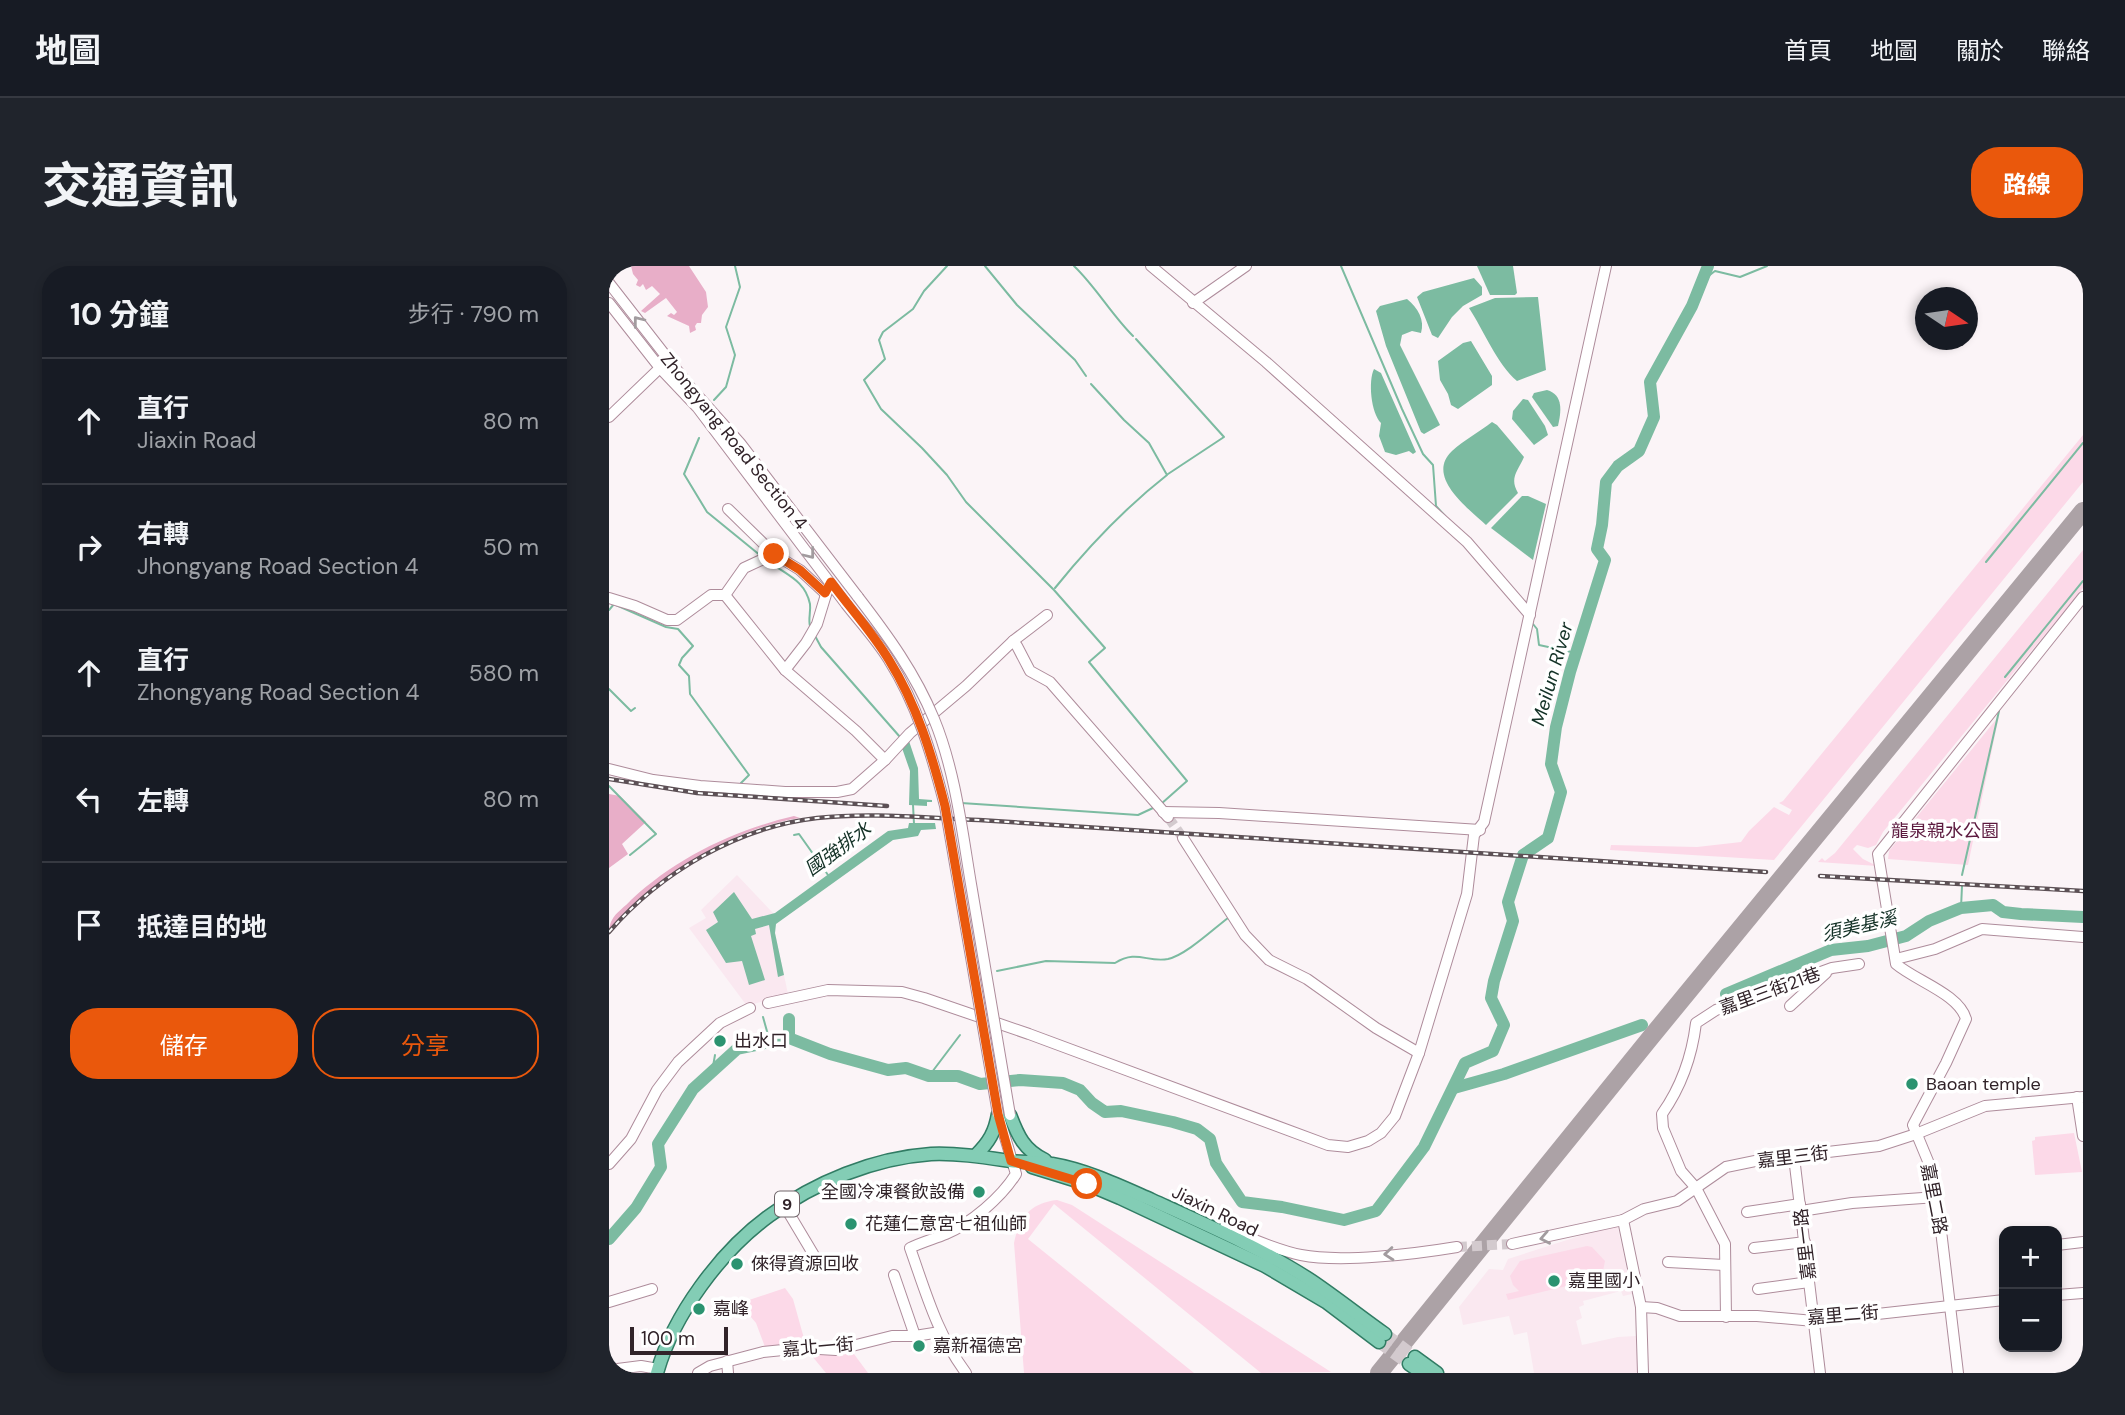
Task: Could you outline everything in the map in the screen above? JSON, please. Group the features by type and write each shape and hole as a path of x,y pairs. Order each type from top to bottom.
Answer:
{"main road":[{"path":"976,1155 991,1139 1004,1114"},
{"path":"1004,1114 1025,1147 1052,1164"},
{"name":"Jiaxin Road","path":"657,1371 670,1337 705,1281 740,1239 784,1205 815,1188 862,1168 929,1154 976,1155 1052,1164 1108,1181 1186,1215 1292,1269 1382,1338 1326,1301 1265,1266 1087,1184 1011,1161"},
{"path":"1422,1373 1412,1360 1437,1373"}],"street":[{"path":"1151,266 1266,362 1467,542 1530,615"},
{"path":"1193,303 1247,266"},
{"path":"768,1003 828,990 902,992 1029,1034 1321,1142 1341,1147 1368,1141 1386,1128 1395,1116 1419,1053 1467,894 1474,835 1484,822 1606,266"},
{"name":"Zhongyang Road Section 4","path":"609,283 664,364 889,659 914,707 935,765 945,806 1004,1114"},
{"name":"Zhongyang Road Section 4","path":"609,303 740,443 899,652 916,681 935,721 943,746 961,822 1004,1114"},
{"path":"609,417 664,364"},
{"path":"728,509 774,554 800,570 825,593"},
{"path":"725,595 744,568 774,554"},
{"path":"785,670 817,624 825,593 831,582"},
{"path":"609,598 667,620 677,620 711,594 725,595 785,670 856,731 885,760"},
{"path":"1916,1134 1914,1120 1946,1063 1966,1019 1956,1001 1910,976 1896,964 1878,854 2083,597"},
{"path":"609,769 653,780 700,786 785,792 837,792 852,789 1013,641 1047,615"},
{"path":"1013,641 1030,671 1050,682 1162,810 1480,830"},
{"path":"1183,838 1245,935 1269,960 1307,979 1376,1028 1419,1053"},
{"path":"1895,955 1935,949 1982,929 2083,937"},
{"name":"嘉里三街21巷","path":"1696,1188 1681,1171 1663,1128 1662,1114 1675,1096 1693,1050 1696,1023 1716,1010 1832,968 1860,964"},
{"path":"1790,1006 1832,968"},
{"path":"609,1164 631,1139 657,1090 678,1062 720,1023 750,1009"},
{"path":"2080,1097 2083,1136"},
{"name":"嘉里三街","path":"1512,1244 1623,1220 1644,1209 1677,1201 1726,1167 1760,1160 1879,1146 1985,1106 2080,1097"},
{"path":"967,1373 940,1332 910,1248 948,1233 971,1219 1008,1188 1016,1174 1011,1161 1004,1114"},
{"name":"嘉里二路","path":"1916,1134 1930,1166 1937,1197 1958,1373"},
{"name":"嘉里一路","path":"1794,1157 1820,1373"},
{"path":"1696,1188 1725,1244 1726,1317"},
{"path":"1747,1212 1937,1197"},
{"path":"784,1205 818,1262"},
{"path":"1186,1215 1300,1255 1368,1256 1457,1247"},
{"path":"1623,1220 1641,1307 1643,1373"},
{"path":"1754,1248 1805,1242"},
{"path":"2062,1244 2083,1242"},
{"path":"1668,1262 1724,1265"},
{"path":"894,1275 915,1336"},
{"path":"1758,1289 1809,1282"},
{"path":"609,1302 652,1289"},
{"path":"2062,1295 2083,1293"},
{"name":"嘉里二街","path":"1641,1307 1657,1308 1680,1316 1757,1316 1814,1321 1999,1300"},
{"name":"嘉北一街","path":"699,1372 727,1361 763,1352 803,1348 836,1350 892,1336 940,1332"},
{"path":"727,1361 728,1373"},
{"path":"609,1370 641,1366 657,1371"}],"shaded area":[{"path":"631,266 689,266 706,292 708,307 702,315 701,323 695,326 696,330 690,333 689,326 667,316 677,312 666,298 645,313 641,311 660,294 652,286 646,290 643,284 640,287 636,285 638,280"},
{"path":"1477,266 1513,266 1517,293 1490,295"},
{"path":"1474,278 1482,287 1482,295 1463,306 1438,338 1432,335 1417,297 1423,292"},
{"path":"1538,297 1546,370 1517,381 1497,356 1469,308 1495,298"},
{"path":"1407,299 1420,314 1422,328 1421,333 1412,331 1402,335 1400,345 1440,425 1424,434 1386,346 1376,311 1380,306"},
{"path":"1471,341 1492,376 1492,385 1458,409 1451,405 1440,380 1438,361 1463,343"},
{"path":"1374,369 1381,373 1416,452 1413,454 1409,451 1396,455 1385,452 1379,436 1381,423 1371,397"},
{"path":"1547,390 1559,400 1558,426 1553,427 1532,397 1534,393"},
{"path":"1523,399 1528,400 1548,435 1534,445 1512,419 1513,411"},
{"path":"1492,422 1524,457 1514,479 1518,493 1486,525 1452,491 1443,471 1445,461 1452,451"},
{"path":"1522,496 1546,504 1533,560 1491,528"},
{"path":"909,741 918,768 919,799 932,800 927,802 927,806 909,805 910,771 902,748"},
{"path":"609,794 620,796 646,822 622,844 628,854 609,868"},
{"path":"794,816 800,818 748,832 696,858 649,892 609,929 613,917 667,871 728,838"},
{"path":"909,823 935,823 936,829 921,830 918,836 893,840 776,924 775,933 784,975 778,977 769,925 755,929 756,934 751,936 765,980 749,985 742,961 726,963 706,930 718,922 713,912 734,892 752,919 775,913 888,831 908,828"},
{"path":"737,875 773,913 788,994 747,1006 689,928 706,918 701,910"},
{"name":"嘉里國小","path":"1617,1224 1632,1294 1623,1296 1621,1291 1583,1301 1584,1305 1579,1307 1582,1318 1576,1321 1582,1345 1636,1336 1638,1373 1534,1373 1527,1332 1514,1335 1509,1316 1463,1325 1459,1307 1489,1269 1503,1270 1508,1259"}],"green space":[{"path":"2083,435 2083,482 1774,860 1610,850 1611,845 1697,847 1741,842 1774,807 1789,815 1792,810 1779,803"},
{"path":"2083,550 2083,588 1883,832 1876,845 1868,848 1857,845 1853,849 1863,859 1877,866 1818,862 1822,858 1825,861 1835,853"},
{"name":"龍泉親水公園","path":"1999,716 1968,865 1888,859 1889,851"},
{"path":"2074,1133 2082,1172 2035,1175 2032,1141 2035,1137"},
{"path":"1057,1200 1072,1205 1331,1372 1261,1373 1054,1204 1028,1239 1194,1373 1024,1373 1014,1243 1019,1226 1027,1213 1040,1204"},
{"path":"1592,1247 1605,1261 1603,1271 1596,1279 1508,1300 1506,1294 1519,1291 1510,1276 1520,1261"},
{"path":"785,1288 793,1299 805,1342 765,1347 756,1323 745,1310 746,1301"},
{"path":"851,1350 868,1373 826,1373 812,1356"}],"waterway":[{"name":"國強排水","path":"714,400 726,387 735,355 726,327 740,287 735,266"},
{"path":"947,266 924,291 913,309 883,332 879,340 885,359 864,380 881,409 922,448 947,475 966,502 1054,590 1105,648 1089,662 1187,781 1161,804"},
{"path":"985,266 1017,305 1075,360 1086,376"},
{"path":"1074,266 1133,336"},
{"path":"1341,266 1402,409 1423,454 1433,465 1436,506 1446,517"},
{"name":"Meilun River","path":"609,1239 636,1208 661,1167 658,1144 693,1089 737,1049 789,1038 830,1054 888,1070 906,1068 929,1076 958,1076 980,1084 1020,1080 1063,1083 1080,1090 1105,1112 1121,1111 1197,1129 1210,1139 1216,1163 1242,1202 1344,1220 1376,1211 1424,1147 1465,1063 1493,1051 1504,1025 1491,998 1513,921 1508,902 1523,855 1548,838 1561,792 1551,764 1556,727 1605,560 1597,549 1606,482 1618,466 1639,451 1654,417 1650,382 1692,306 1708,266"},
{"path":"1702,281 1715,271 1740,277 1767,266"},
{"path":"1136,339 1224,437 1168,474"},
{"path":"1055,588 1108,528 1167,475 1149,443 1091,384"},
{"name":"國強排水","path":"699,438 684,474 707,512 761,556"},
{"path":"1986,562 2083,443"},
{"name":"國強排水","path":"768,561 804,589 810,604 810,626"},
{"path":"2005,677 2083,581"},
{"path":"609,610 614,604"},
{"path":"616,605 666,627 678,629 693,646 679,665 689,676 690,694 749,775 741,783"},
{"path":"1533,624 1537,629 1539,645 1576,653"},
{"name":"國強排水","path":"814,634 821,647 900,737"},
{"path":"609,689 631,711 635,708"},
{"path":"1962,875 1999,711"},
{"path":"609,786 656,834 630,855"},
{"path":"961,803 1138,815 1153,808"},
{"name":"國強排水","path":"913,805 914,824"},
{"path":"794,835 799,834 828,875"},
{"path":"1961,908 1962,886"},
{"name":"須美基溪","path":"1726,994 1831,950 1868,946 1906,936 1929,921 1961,908 1993,905 2003,912 2083,917"},
{"path":"997,971 1046,961 1115,963 1130,957 1168,959 1191,947 1228,918"},
{"path":"763,1017 770,1042"},
{"name":"國強排水","path":"789,1019 789,1038"},
{"name":"須美基溪","path":"1454,1088 1504,1074 1642,1025"},
{"path":"929,1076 960,1035"},
{"path":"712,1072 715,1055"}],"taxiway":[{"path":"1379,1373 2083,511"}],"tunnel":[{"path":"1168,817 1183,838"},
{"path":"1457,1247 1512,1244"},
{"path":"1385,1334 1415,1357"},
{"path":"1379,1342 1409,1364"}],"railway":[{"path":"609,779 697,793 887,806"},
{"path":"609,932 652,890 677,872 730,842 788,823 837,816 979,820 1766,872"},
{"path":"1820,876 2083,891"}],"place":[{"name":"出水口","path":"720,1041"},
{"name":"Baoan temple","path":"1912,1084"},
{"name":"全國冷凍餐飲設備","path":"979,1192"},
{"name":"花蓮仁意宮七祖仙師","path":"851,1224"},
{"name":"倈得資源回收","path":"737,1264"},
{"name":"嘉里國小","path":"1554,1281"},
{"name":"嘉峰","path":"699,1309"},
{"name":"嘉新福德宮","path":"919,1346"}],"route":[{"path":"774,554 800,570 825,593 831,582 889,659 914,707 935,765 945,806 998,1114 1011,1161 1087,1184"}]}
